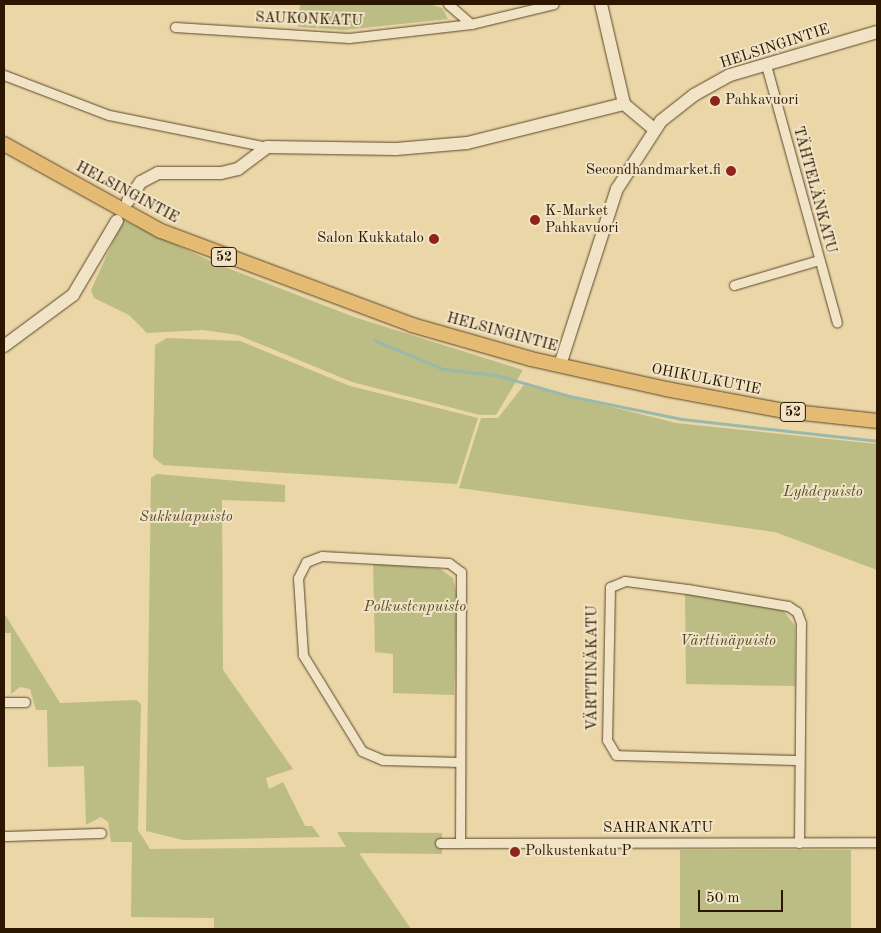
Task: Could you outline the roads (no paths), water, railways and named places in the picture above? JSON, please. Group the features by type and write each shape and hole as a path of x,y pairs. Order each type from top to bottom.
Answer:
{"main road":[{"name":"HELSINGINTIE","path":"4,144 160,231 264,273 412,324 560,365"},
{"name":"OHIKULKUTIE","path":"560,365 785,411 877,421"}],"street":[{"path":"448,4 471,24"},
{"name":"SAUKONKATU","path":"175,27 348,38 471,24 554,4"},
{"path":"601,4 624,104 655,130"},
{"name":"HELSINGINTIE","path":"560,365 617,189 655,130 694,95 730,75 877,32"},
{"name":"TÄHTELÄNKATU","path":"766,65 837,322"},
{"path":"4,75 109,115 267,147 396,149 467,143 624,104"},
{"path":"128,201 141,182 158,173 221,173 238,169 267,147"},
{"path":"4,346 73,295 117,221"},
{"path":"734,285 820,260"},
{"path":"460,762 383,760 362,751 310,668 299,642 298,578 314,557 449,563 461,572 460,843"},
{"name":"VÄRTTINÄKATU","path":"798,843 800,760 802,623 797,612 788,606 686,589 625,581 610,587 607,740 616,755 800,760"},
{"path":"4,702 25,702"},
{"path":"4,836 101,833"},
{"name":"SAHRANKATU","path":"440,843 877,842"}],"waterway":[{"path":"374,340 443,369 496,375 569,396 682,419 877,441"}],"place":[{"name":"Pahkavuori","path":"715,101"},
{"name":"Secondhandmarket.fi","path":"731,171"},
{"name":"K-Market Pahkavuori","path":"535,220"},
{"name":"Salon Kukkatalo","path":"434,239"},
{"name":"Polkustenkatu P","path":"515,852"}],"park label":[{"name":"Lyhdepuisto","path":"823,493"},
{"name":"Sukkulapuisto","path":"186,518"},
{"name":"Polkustenpuisto","path":"415,608"},
{"name":"Värttinäpuisto","path":"728,642"}]}
